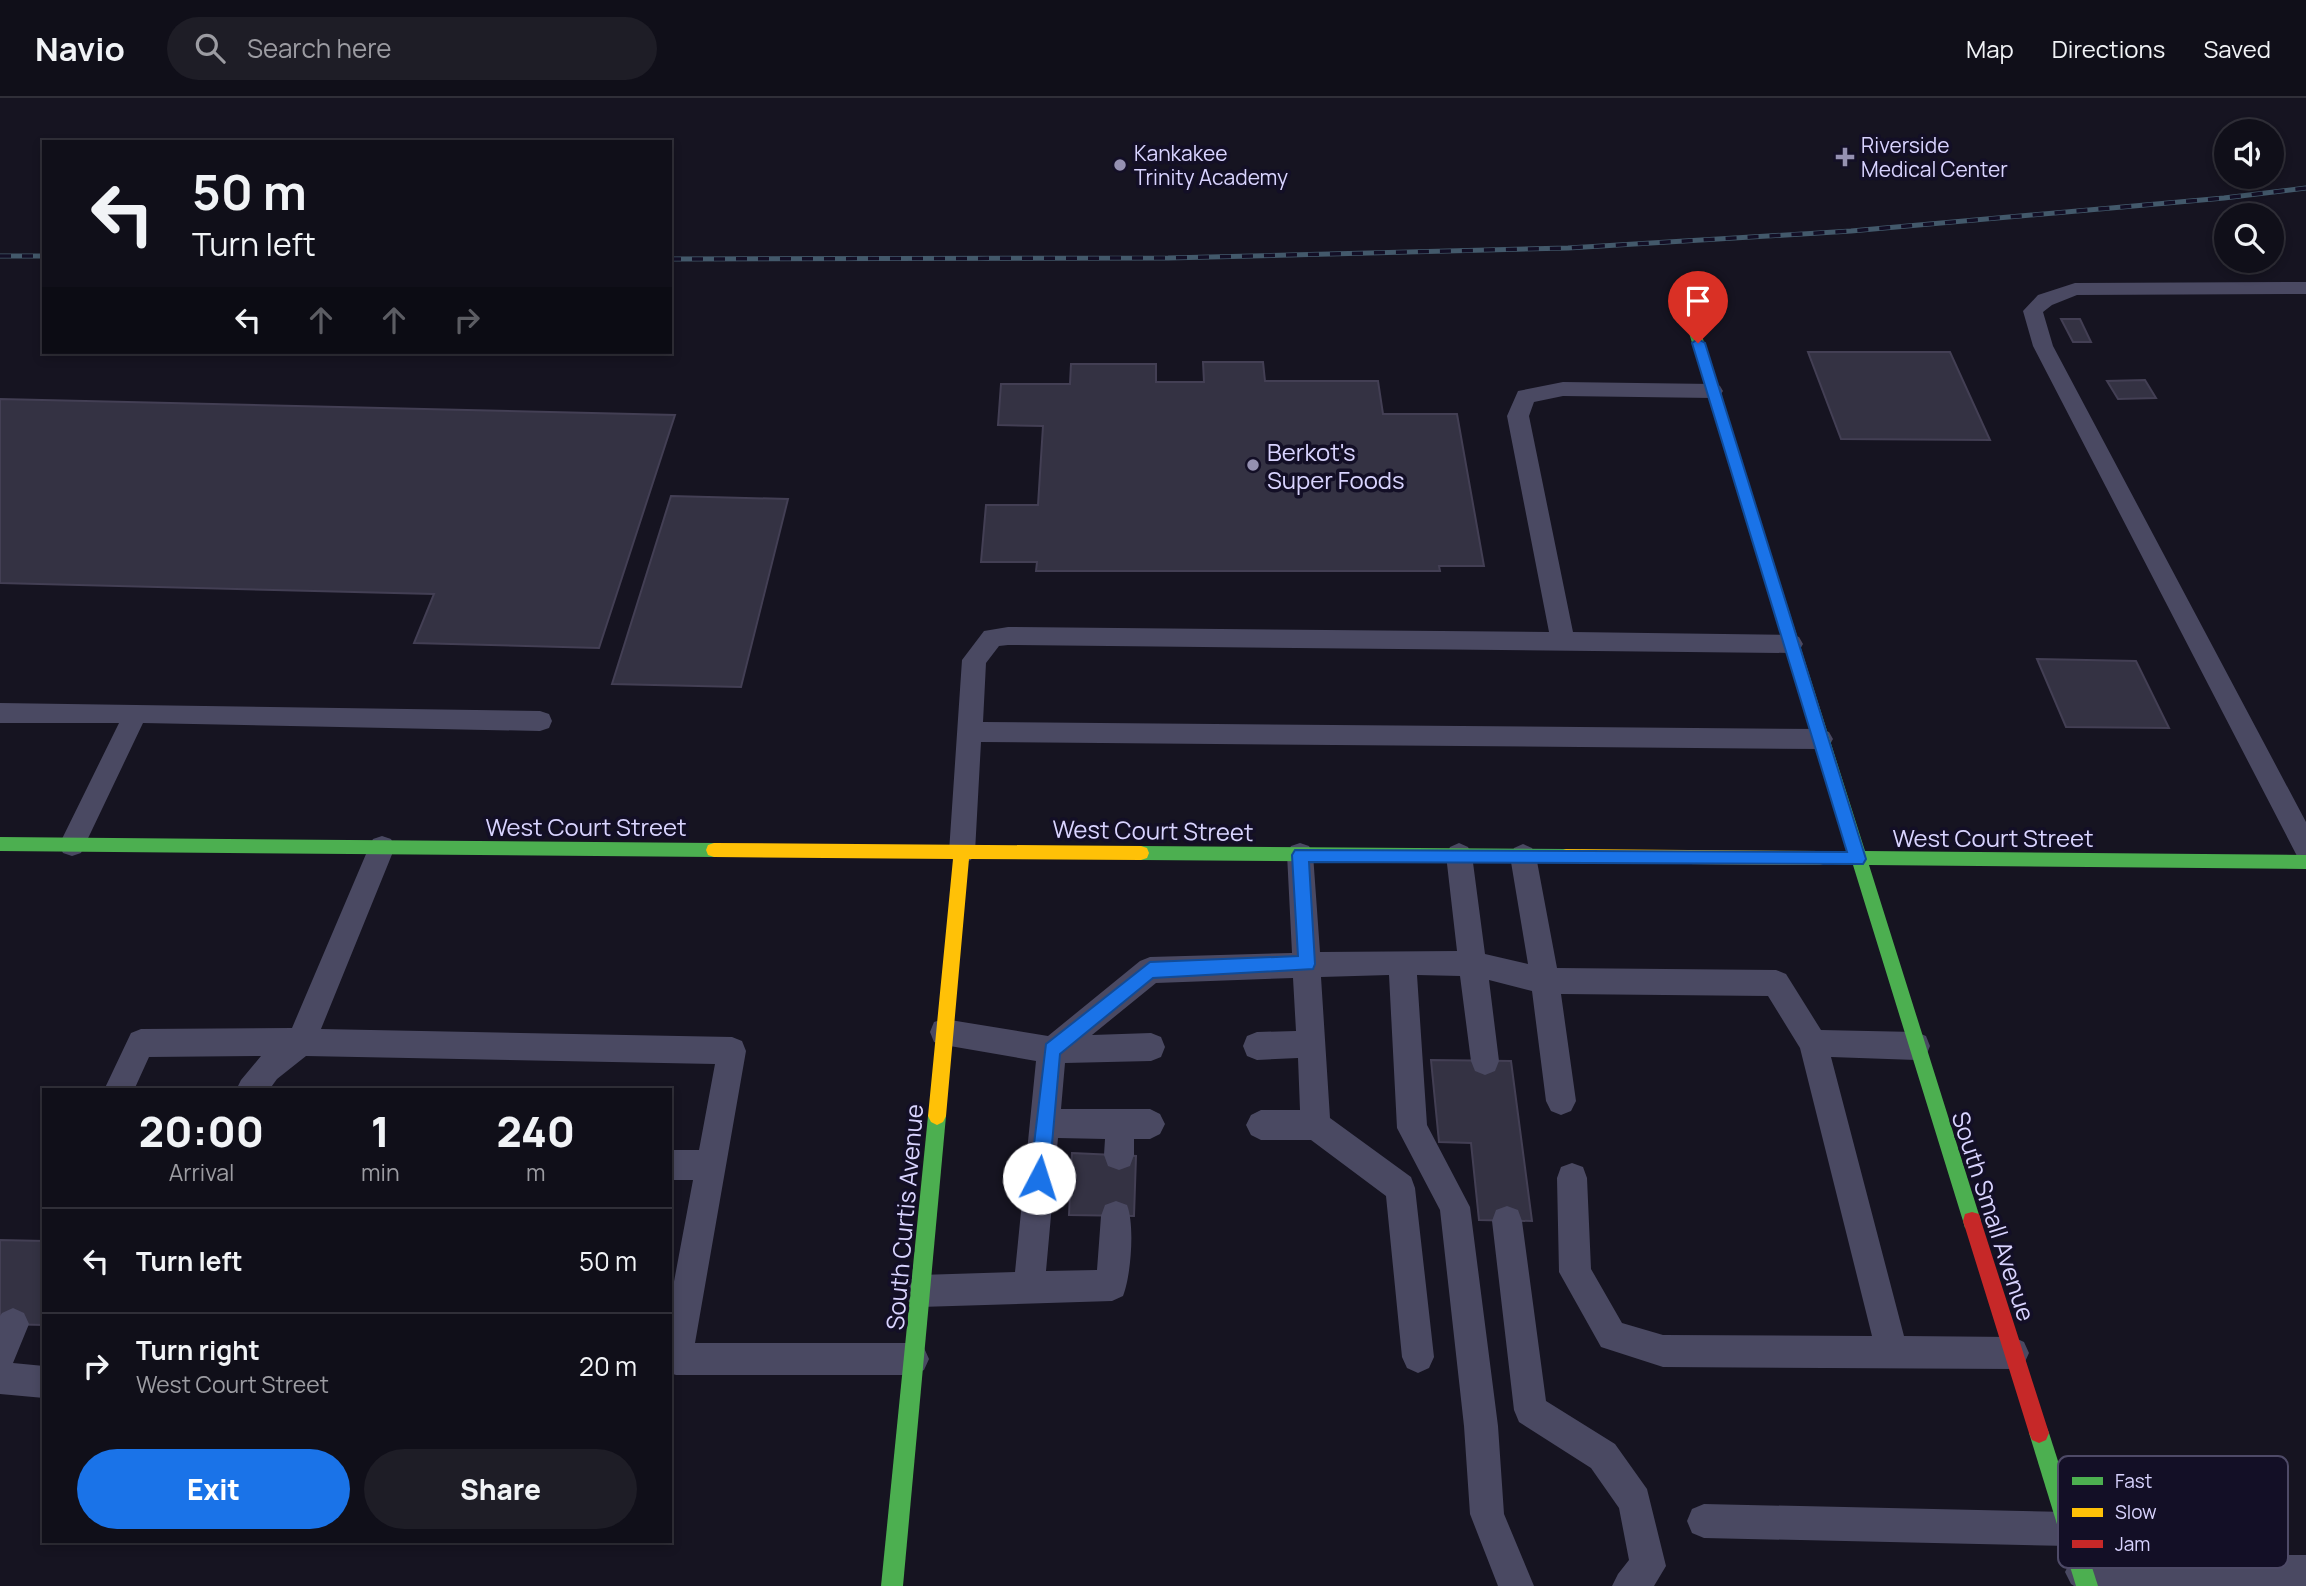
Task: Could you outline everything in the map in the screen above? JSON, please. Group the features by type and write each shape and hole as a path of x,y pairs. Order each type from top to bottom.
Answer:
{"main road":[{"name":"South Small Avenue","path":"1691,320 2058,1493"},
{"name":"West Court Street","path":"0,844 2306,862"},
{"name":"South Curtis Avenue","path":"891,1586 962,852"}],"lane":[{"path":"2306,288 2075,289 2045,300 2033,311 2043,345 2306,848"},
{"path":"1563,642 1518,416 1525,396 1563,389 1713,391"},
{"path":"962,852 974,660 992,638 1008,636 1791,645"},
{"path":"0,713 540,721"},
{"path":"72,845 136,713"},
{"path":"969,732 1820,739"},
{"path":"253,1088 267,1069 301,1042 382,847"},
{"path":"1300,855 1316,1125"},
{"path":"1460,855 1485,1061"},
{"path":"1523,856 1545,981 1561,1101"},
{"path":"1402,962 1412,1128 1455,1206 1481,1426 1487,1514 1516,1586"},
{"path":"1029,1287 1052,1050 1150,970 1402,962 1473,964 1545,981 1776,983 1813,1043 1892,1352"},
{"path":"944,1032 1052,1050 1151,1047"},
{"path":"120,1088 141,1043 301,1042 732,1051 676,1359 913,1359"},
{"path":"1813,1043 1916,1046"},
{"path":"1257,1046 1311,1044"},
{"path":"1045,1123 1150,1124"},
{"path":"1119,1155 1120,1125"},
{"path":"1261,1125 1316,1125 1400,1188 1418,1357"},
{"path":"672,1165 711,1165"},
{"path":"1572,1178 1575,1272 1612,1336 1662,1351 2013,1353"},
{"path":"920,1291 1112,1284 1116,1216"},
{"path":"1507,1221 1531,1410 1603,1456 1635,1501 1648,1566 1630,1586"},
{"path":"0,1354 13,1324"},
{"path":"0,1378 42,1382"},
{"path":"1704,1521 2058,1530"},
{"path":"2085,1579 2306,1573"}],"building":[{"path":"2061,319 2080,319 2091,342 2073,342"},
{"path":"1808,352 1950,352 1990,440 1841,439"},
{"name":"Berkot's Super Foods","path":"1203,362 1263,362 1265,381 1378,381 1383,414 1457,414 1484,566 1439,566 1440,571 1036,571 1037,562 981,562 986,505 1038,505 1043,426 998,425 1001,384 1070,384 1071,364 1156,364 1156,382 1204,382"},
{"path":"2145,380 2156,398 2118,399 2107,381"},
{"path":"0,399 675,415 599,648 414,643 434,594 0,583"},
{"path":"671,496 788,499 741,687 612,684"},
{"path":"2037,659 2136,661 2169,728 2066,727"},
{"path":"1431,1060 1511,1061 1532,1221 1479,1220 1471,1143 1439,1142"},
{"path":"1072,1153 1136,1156 1134,1216 1069,1215"},
{"path":"0,1240 42,1241 42,1325 0,1324"}],"railway":[{"path":"672,259 1168,258 1568,248 1851,231 2224,198 2306,188"},
{"path":"0,256 42,256"}],"traffic: fast":[{"path":"1691,320 1972,1221"},
{"path":"0,844 714,850"},
{"path":"1141,853 1566,856"},
{"path":"1820,858 2306,862"},
{"path":"892,1586 937,1116"},
{"path":"2039,1433 2058,1494"},
{"path":"2081,1568 2087,1586"}],"traffic: slow":[{"path":"714,850 1141,853"},
{"path":"937,1116 962,852"},
{"path":"1566,856 1820,858"}],"traffic: jam":[{"path":"1972,1221 2039,1433"}],"place":[{"name":"Riverside Medical Center","path":"1845,157"},
{"name":"Kankakee Trinity Academy","path":"1120,165"},
{"name":"Berkot's Super Foods","path":"1253,465"}],"route":[{"path":"1039,1178 1052,1050 1112,1000 1150,970 1307,964 1300,855 1858,859 1698,343"}]}
